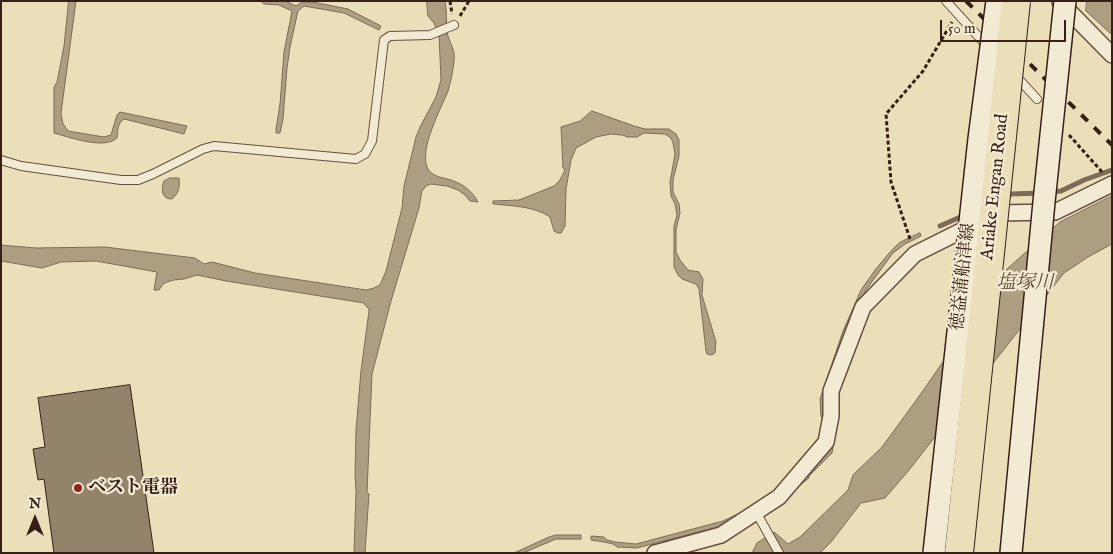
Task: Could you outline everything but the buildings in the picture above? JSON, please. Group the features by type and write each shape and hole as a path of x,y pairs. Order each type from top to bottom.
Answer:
{"highway":[{"name":"Ariake Engan Road","path":"959,553 1016,1"}],"main road":[{"name":"徳益蒲船津線","path":"934,553 979,140 997,1"},
{"path":"1011,553 1065,1"}],"street":[{"path":"1059,1 1112,55"},
{"path":"655,553 721,535 779,497 826,442 831,416 831,391 863,307 915,254 997,213 1055,212 1109,180"}],"lane":[{"path":"946,1 997,56"},
{"path":"1,160 21,166 121,180 138,180 203,149 214,146 356,159 366,154 372,141 384,40 390,36 430,34 454,25"},
{"path":"1004,63 1037,99"},
{"path":"756,512 779,553"}],"path":[{"path":"454,25 469,1"},
{"path":"915,254 891,182 886,114 923,70 957,13"},
{"path":"1068,134 1109,180"}],"water":[{"path":"69,1 76,1 61,113 63,124 68,131 104,137 111,135 117,115 120,112 187,126 184,134 124,119 119,125 117,138 104,143 86,142 54,133 54,87 57,82 64,46"},
{"path":"261,1 285,1 296,6 302,2 313,2 348,9 381,26 379,30 344,13 304,6 298,11 290,47 280,133 276,133 276,129 284,52 292,11 279,5 264,4"},
{"path":"427,1 445,1 447,32 454,57 448,91 428,139 426,150 427,167 436,176 463,185 478,202 470,201 458,190 447,186 431,184 422,191 419,208 391,301 372,374 367,492 369,494 365,553 354,553 356,430 369,311 364,303 197,275 167,282 159,290 154,290 157,272 96,261 61,262 42,268 1,261 1,245 36,248 105,247 195,258 204,264 212,262 255,273 366,290 380,285 386,271 402,208 404,186 416,137 436,97 441,80 439,35 434,23 428,16"},
{"path":"1087,1 1112,1 1112,35 1086,11"},
{"path":"592,111 645,129 669,129 676,134 679,140 679,156 673,180 673,192 679,204 680,213 676,230 676,252 688,270 699,272 703,279 702,295 716,342 715,353 712,355 707,354 706,351 699,289 696,284 682,279 674,267 674,226 677,215 671,196 670,182 675,154 671,138 665,134 644,133 637,137 628,137 611,134 596,137 576,148 571,160 566,189 565,226 561,233 554,231 550,217 544,213 523,207 493,204 493,201 519,200 554,186 560,180 565,170 563,168 561,127 580,121"},
{"path":"170,178 179,178 179,184 176,194 172,199 168,199 164,195 162,187 164,181"},
{"name":"塩塚川","path":"1112,196 1112,244 1064,273 885,498 861,503 831,542 820,553 752,553 757,543 774,532 788,544 800,537 848,490 853,475 882,447 1008,268 1060,222"},
{"path":"920,233 921,236 893,253 866,290 850,324 831,380 834,442 832,453 809,478 799,486 725,525 637,548 617,547 613,544 591,540 591,536 604,537 615,542 636,544 723,521 771,498 802,479 828,451 830,438 821,416 820,399 843,331 861,290 875,270 899,243"},
{"path":"556,535 581,535 581,539 556,539 523,553 514,553 549,537"}],"waterway":[{"path":"1049,192 1061,191 1112,170"},
{"path":"1005,197 1011,194 1041,193"},
{"path":"940,226 965,215"}],"railway":[{"path":"966,1 1112,145"}],"place":[{"name":"ベスト電器","path":"78,488"}]}
